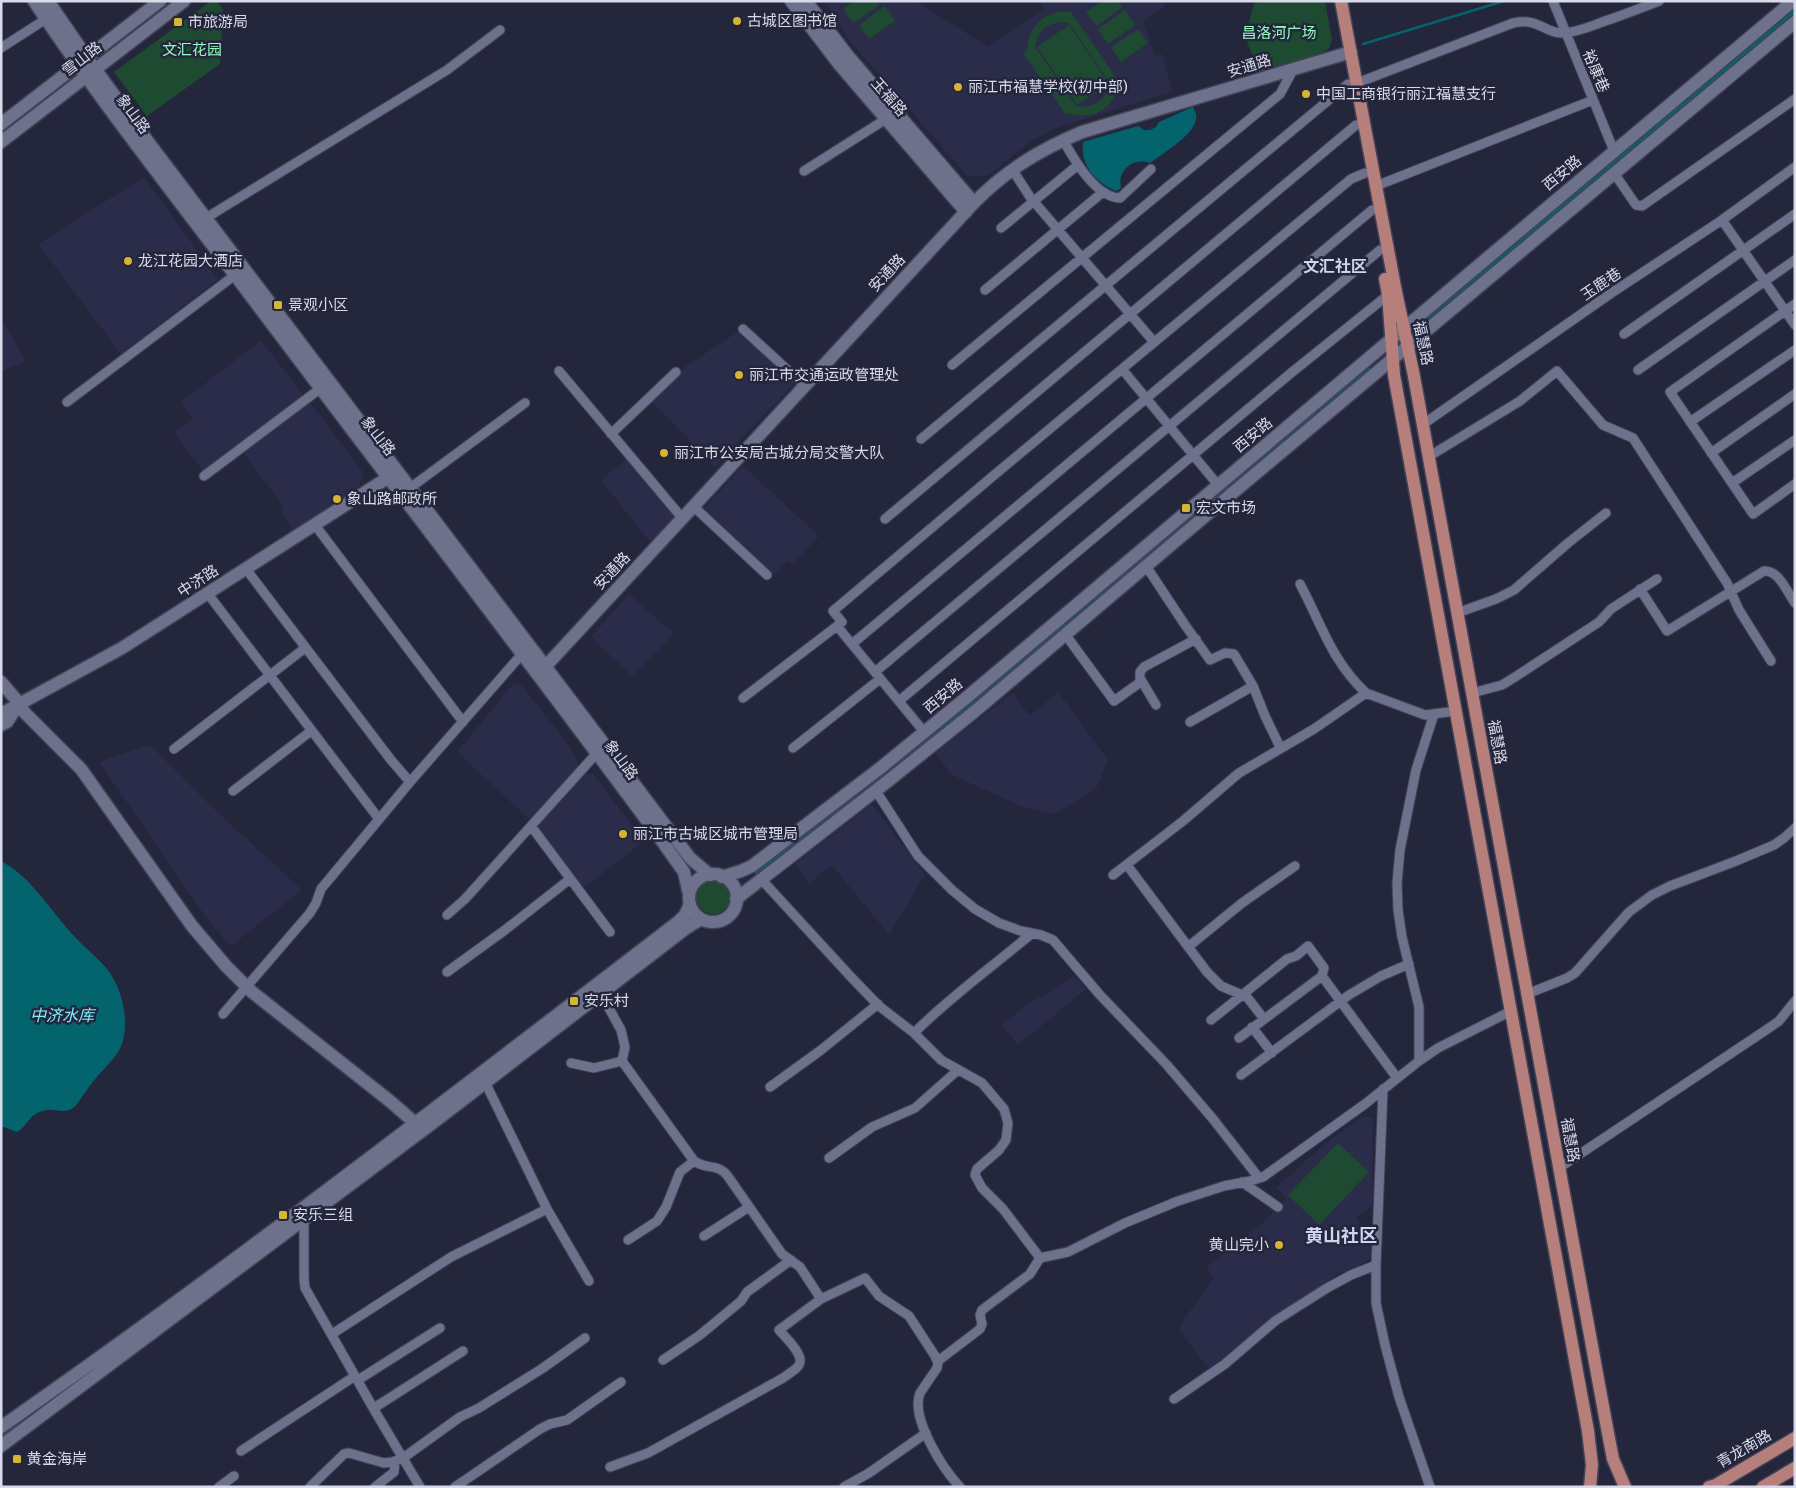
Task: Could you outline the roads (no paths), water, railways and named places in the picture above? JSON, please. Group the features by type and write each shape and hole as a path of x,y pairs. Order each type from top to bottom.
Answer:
{"main road":[{"name":"福慧路","path":"1332,1 1347,54"},
{"name":"福慧路","path":"1341,1 1352,83 1376,186 1404,328 1611,1449 1616,1468 1625,1487"},
{"name":"福慧路","path":"1352,83 1356,125 1388,295 1394,375 1588,1431 1592,1464 1590,1487"},
{"name":"青龙南路","path":"1709,1487 1795,1438"},
{"path":"1763,1487 1795,1468"}],"street":[{"name":"象山路","path":"34,1 46,19 91,73 236,276 678,863 686,879 690,899"},
{"name":"象山路","path":"48,1 82,61"},
{"name":"雪山路","path":"1,124 160,1"},
{"name":"雪山路","path":"1,142 184,1"},
{"name":"玉福路","path":"791,1 839,64 886,119 970,207"},
{"name":"玉福路","path":"806,1 970,207"},
{"path":"921,439 1352,83 1502,27 1523,21 1534,22 1553,31 1565,33 1588,28 1659,1"},
{"name":"西安路","path":"716,876 741,872 752,866 925,733 1614,150 1794,1"},
{"name":"裕康巷","path":"1554,4 1614,150"},
{"path":"1,48 46,19"},
{"name":"西安路","path":"736,899 876,791 974,712 1407,346 1795,22"},
{"path":"206,218 446,70 500,30"},
{"name":"安通路","path":"545,667 970,207 1012,169 1028,158 1063,140 1097,127 1347,54"},
{"path":"952,365 1280,94 1293,70"},
{"name":"象山路","path":"91,73 206,218 690,858 716,876"},
{"path":"1614,173 1636,205 1642,206 1795,99"},
{"path":"1376,186 1593,100"},
{"path":"804,171 886,119"},
{"path":"884,519 1356,125"},
{"path":"1063,140 1078,165 1102,192 1110,196 1120,198 1150,169"},
{"path":"1001,228 1078,165"},
{"name":"玉鹿巷","path":"1422,425 1610,294 1722,220 1795,167"},
{"path":"1012,169 1034,201 1154,342"},
{"path":"743,698 842,622 833,611 1154,342 1352,179 1365,173"},
{"path":"985,290 1102,192"},
{"path":"852,644 1372,210"},
{"path":"1624,334 1795,214"},
{"path":"1722,220 1795,325"},
{"path":"793,748 1169,426 1380,250"},
{"path":"1638,370 1795,260"},
{"path":"67,402 236,276"},
{"path":"899,701 1388,295"},
{"path":"1795,304 1670,392 1753,514 1795,484"},
{"path":"743,329 805,386"},
{"path":"1690,422 1795,350"},
{"path":"1122,369 1218,485"},
{"path":"559,371 682,519"},
{"path":"1428,457 1520,401 1557,371 1603,425 1633,438 1727,583 1739,610 1771,661"},
{"path":"612,434 676,372"},
{"path":"204,476 321,388"},
{"path":"1712,453 1795,394"},
{"path":"410,488 525,403"},
{"path":"1732,483 1795,440"},
{"name":"中济路","path":"1,714 105,658 389,477"},
{"path":"694,507 766,575"},
{"path":"1457,612 1496,599 1514,590 1606,513"},
{"path":"315,525 463,722"},
{"path":"1146,566 1210,660 1226,653 1234,654 1253,686 1280,748"},
{"path":"246,569 410,782"},
{"path":"1640,589 1667,631 1764,571 1770,571 1775,574 1795,602"},
{"path":"1472,693 1502,685 1515,677 1598,622 1611,608 1657,579"},
{"path":"1300,584 1322,632 1340,664 1366,694 1425,715 1456,711"},
{"path":"208,594 379,819"},
{"path":"837,626 925,733"},
{"path":"1065,634 1114,701 1142,681"},
{"path":"1156,705 1142,681 1140,674 1143,668 1196,639"},
{"path":"174,749 305,648"},
{"path":"223,1014 310,913 316,903 320,889 521,655"},
{"path":"1,682 19,703 24,712 80,769 192,926 246,986 415,1123"},
{"path":"1190,722 1253,686"},
{"path":"1,692 19,703"},
{"path":"1113,875 1183,821 1239,773 1314,729 1366,694"},
{"name":"中济路","path":"1,725 7,722 19,703"},
{"path":"1418,1061 1419,1007 1402,937 1398,910 1398,867 1416,770 1434,714"},
{"path":"234,792 312,731"},
{"path":"447,915 465,899 596,754"},
{"path":"876,791 918,856 941,881 989,917 1010,928 1041,935 1053,940 1100,995 1167,1065 1213,1119 1259,1178"},
{"path":"531,826 610,932"},
{"path":"1527,994 1557,983 1575,973 1629,912 1652,895 1670,886 1774,845 1795,828"},
{"path":"1126,864 1207,972 1221,986 1247,997 1264,1019"},
{"path":"1188,947 1242,903 1295,866"},
{"path":"1,1446 116,1353 485,1082 682,919 696,881 716,876 727,879 734,888 736,899 733,910 726,918 711,922 701,919 694,913 690,899"},
{"path":"447,972 570,879"},
{"path":"761,879 878,1004 914,1033 941,1060 984,1085 1004,1109 1008,1130 1003,1145 977,1168 975,1176 982,1188 1003,1209 1040,1258"},
{"path":"420,1487 399,1460 374,1408 308,1293 304,1283 307,1212 415,1123 598,989 701,919"},
{"path":"914,1033 954,996 1031,934"},
{"path":"1211,1020 1287,959 1296,956 1308,946 1324,968 1322,976 1239,1038"},
{"path":"1241,1075 1341,1001 1381,976 1409,964"},
{"path":"1322,976 1367,1040 1397,1078"},
{"path":"598,989 621,1030 625,1047 622,1061 694,1161 702,1166 715,1166 721,1169 782,1254 800,1267 821,1299"},
{"path":"1559,1168 1771,1027 1779,1021 1795,1001"},
{"path":"770,1088 816,1055 878,1004"},
{"path":"938,1361 980,1329 982,1310 1030,1274 1040,1258 1068,1252 1125,1223 1178,1201 1224,1186 1259,1178 1365,1104 1418,1061 1438,1048 1511,1011"},
{"path":"1252,1027 1272,1052"},
{"path":"571,1063 594,1068 622,1061"},
{"path":"829,1158 872,1127 915,1108 958,1070"},
{"path":"485,1082 547,1209 588,1281"},
{"path":"1383,1089 1376,1303 1385,1346 1430,1487"},
{"path":"628,1240 657,1221 666,1207 680,1172 694,1161"},
{"path":"1242,1182 1278,1207"},
{"path":"704,1236 749,1207"},
{"path":"332,1334 451,1257 547,1209"},
{"path":"663,1360 700,1335 741,1301 747,1292 791,1260"},
{"path":"1174,1398 1225,1364 1275,1321 1327,1288 1351,1275 1376,1265"},
{"path":"610,1467 648,1453 775,1384 792,1372 799,1365 800,1356 779,1330 821,1299 865,1278 879,1296 909,1316 938,1361 937,1368 922,1388 918,1397 920,1416 926,1433 945,1468 960,1487"},
{"path":"241,1451 440,1328"},
{"path":"310,1487 344,1454 349,1453 379,1462 399,1460 460,1417 479,1408 543,1368 585,1338"},
{"path":"374,1408 463,1351"},
{"path":"1,1428 116,1353"},
{"path":"455,1487 540,1429 550,1424 567,1420 621,1382"},
{"path":"844,1487 869,1473 926,1433"},
{"path":"376,1487 394,1472 399,1460"},
{"path":"219,1487 234,1476"}],"water":[{"path":"1795,7 1795,16 1429,324 1427,317"},
{"path":"1193,107 1196,118 1190,131 1150,163 1138,162 1128,166 1121,176 1121,188 1116,191 1108,187 1090,172 1084,158 1083,142 1138,126 1144,130 1150,130 1156,127 1159,122"},
{"path":"1369,367 1370,373 953,723 757,876 754,872"},
{"name":"中济水库","path":"1,861 32,886 75,937 107,969 122,999 125,1023 121,1046 116,1055 93,1081 75,1106 67,1111 47,1110 36,1114 17,1132 1,1126"}],"waterway":[{"path":"1363,44 1504,1"},
{"path":"1,1436 38,1408"}],"place":[{"name":"古城区图书馆","path":"737,21"},
{"name":"市旅游局","path":"178,22"},
{"name":"丽江市福慧学校(初中部)","path":"958,87"},
{"name":"中国工商银行丽江福慧支行","path":"1306,94"},
{"name":"龙江花园大酒店","path":"128,261"},
{"name":"景观小区","path":"278,305"},
{"name":"丽江市交通运政管理处","path":"739,375"},
{"name":"丽江市公安局古城分局交警大队","path":"664,453"},
{"name":"象山路邮政所","path":"337,499"},
{"name":"宏文市场","path":"1186,508"},
{"name":"丽江市古城区城市管理局","path":"623,834"},
{"name":"安乐村","path":"574,1001"},
{"name":"安乐三组","path":"283,1215"},
{"name":"黄山完小","path":"1279,1245"},
{"name":"黄金海岸","path":"17,1459"}],"district":[{"name":"文汇社区","path":"1335,266"},
{"name":"黄山社区","path":"1341,1236"}],"park label":[{"name":"昌洛河广场","path":"1279,33"},
{"name":"文汇花园","path":"192,50"}]}
